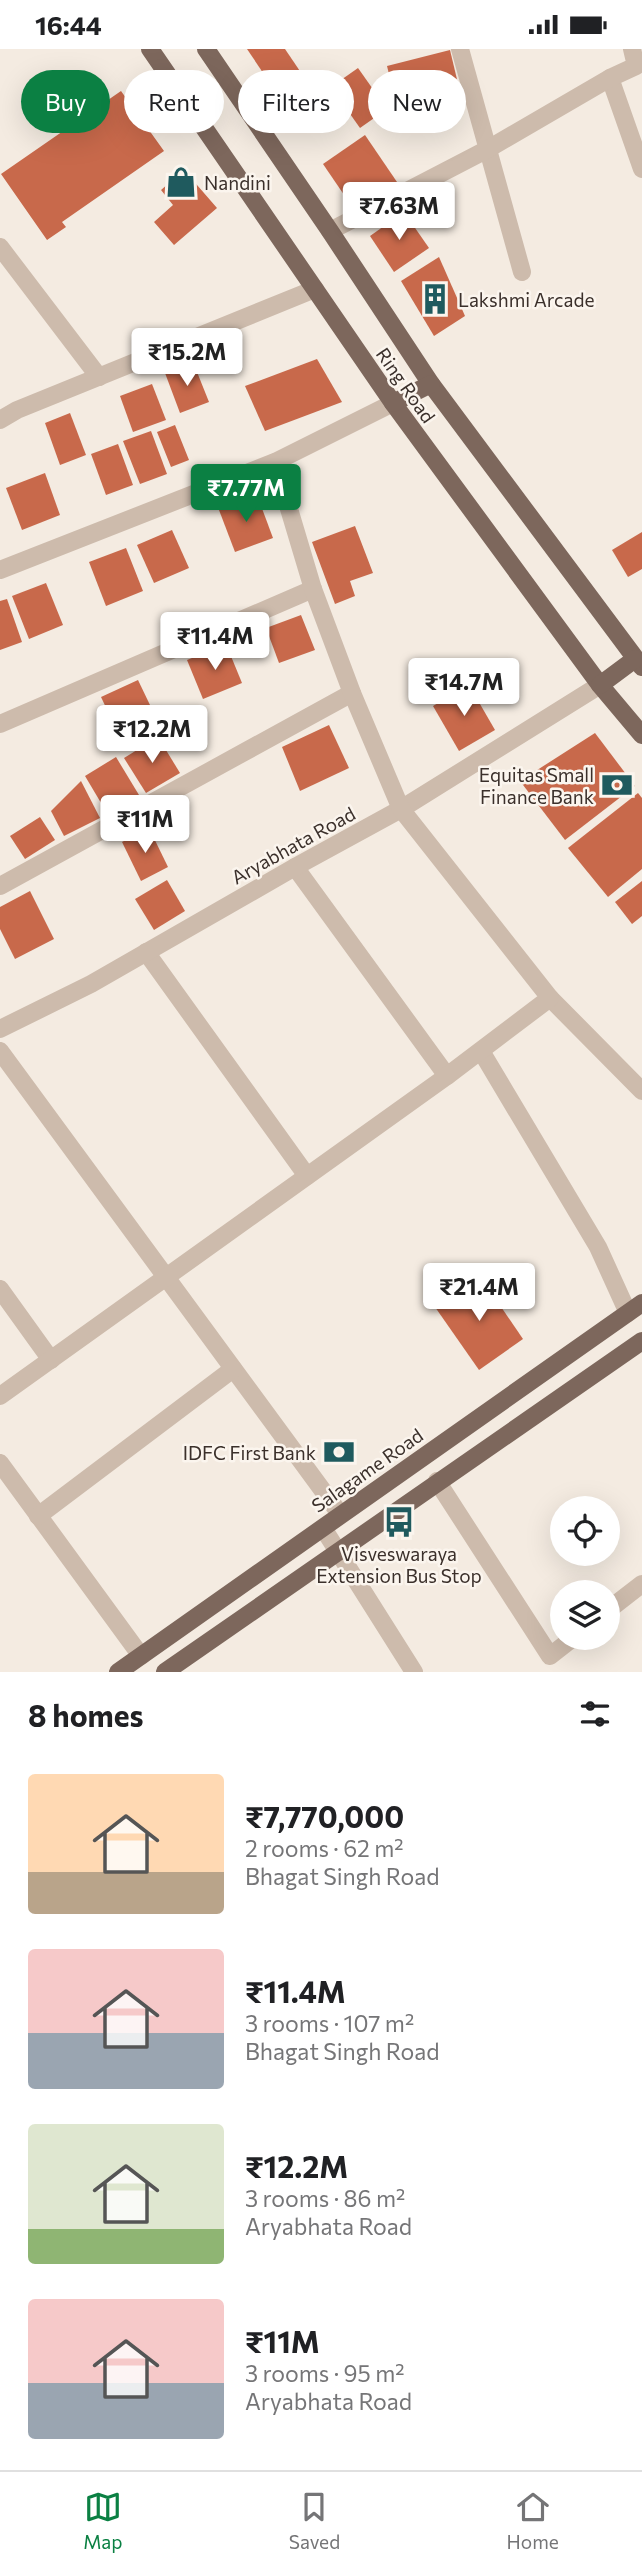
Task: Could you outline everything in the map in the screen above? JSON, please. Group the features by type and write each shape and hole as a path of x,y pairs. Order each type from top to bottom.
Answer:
{"main road":[{"name":"Ring Road","path":"150,49 393,403 600,685 642,735"},
{"name":"Ring Road","path":"206,49 431,384 640,660"},
{"path":"393,403 431,384"},
{"path":"600,685 640,660"},
{"name":"Salagame Road","path":"118,1672 635,1308"},
{"path":"165,1672 642,1341"}],"street":[{"path":"460,49 522,272"},
{"path":"330,231 488,149 610,78 636,66 632,49"},
{"path":"610,78 642,169"},
{"path":"0,247 99,377"},
{"path":"0,419 315,289"},
{"path":"0,570 275,462 393,403"},
{"path":"275,462 313,589 352,693 401,809 550,998 642,1091"},
{"path":"0,724 313,589"},
{"name":"Aryabhata Road","path":"0,1029 92,984 401,809 600,685"},
{"path":"0,886 352,693"},
{"path":"295,867 447,1076"},
{"path":"146,952 307,1176"},
{"path":"0,1397 447,1076 550,998"},
{"path":"0,1051 340,1514"},
{"path":"481,1051 635,1308"},
{"path":"0,1289 51,1360"},
{"path":"38,1516 233,1369"},
{"path":"0,1463 141,1656"},
{"path":"437,1481 554,1664"},
{"path":"323,1528 414,1672"},
{"path":"620,1601 642,1584"}],"building":[{"path":"247,49 285,49 299,70 261,70"},
{"path":"450,50 455,70 388,70 387,66"},
{"path":"358,68 368,82 368,122 360,128 354,120 354,71"},
{"path":"121,91 124,95 124,133 151,133 164,151 62,222 66,227 47,240 1,174 60,133 110,133 110,99"},
{"path":"365,135 397,182 355,211 323,164"},
{"path":"184,170 217,208 174,245 154,222 173,205 161,190"},
{"path":"404,212 429,248 394,272 370,236"},
{"name":"Lakshmi Arcade","path":"439,257 465,316 434,336 401,281"},
{"path":"317,359 342,402 265,431 245,386"},
{"path":"193,362 209,402 180,413 165,373"},
{"path":"152,384 166,420 133,432 120,396"},
{"path":"70,413 86,455 60,465 45,423"},
{"path":"175,425 189,460 171,467 157,432"},
{"path":"151,431 167,474 140,484 123,441"},
{"path":"118,444 133,485 106,495 91,454"},
{"path":"45,473 60,515 22,530 6,488"},
{"path":"257,495 273,538 235,552 219,510"},
{"path":"355,526 373,573 350,581 355,596 335,604 312,542"},
{"path":"172,530 189,568 154,583 137,545"},
{"path":"642,532 642,569 628,577 612,550"},
{"path":"126,548 143,591 106,606 89,562"},
{"path":"46,583 63,625 29,639 12,596"},
{"path":"7,599 22,642 0,650 0,601"},
{"path":"301,615 315,650 279,663 266,628"},
{"path":"226,644 242,683 203,699 187,660"},
{"path":"138,680 161,728 124,746 101,697"},
{"path":"469,685 495,730 459,751 433,706"},
{"path":"329,725 349,768 300,791 282,747"},
{"path":"595,733 635,786 565,840 520,781"},
{"path":"158,737 180,773 146,793 124,758"},
{"path":"116,757 139,795 107,813 85,776"},
{"path":"81,781 100,818 64,836 51,811"},
{"path":"638,793 642,798 642,869 608,897 568,848"},
{"path":"40,817 55,840 25,859 10,836"},
{"path":"149,828 168,867 141,881 122,842"},
{"path":"167,880 185,911 154,930 135,899"},
{"path":"642,881 642,916 632,924 615,902"},
{"path":"30,891 54,939 15,959 0,929 0,907"},
{"path":"480,1276 523,1339 479,1370 435,1307"}],"place":[{"name":"Nandini","path":"181,182"},
{"name":"Lakshmi Arcade","path":"435,299"},
{"name":"Equitas Small Finance Bank","path":"617,785"},
{"name":"IDFC First Bank","path":"339,1452"},
{"name":"Visveswaraya Extension Bus Stop","path":"399,1522"}]}
